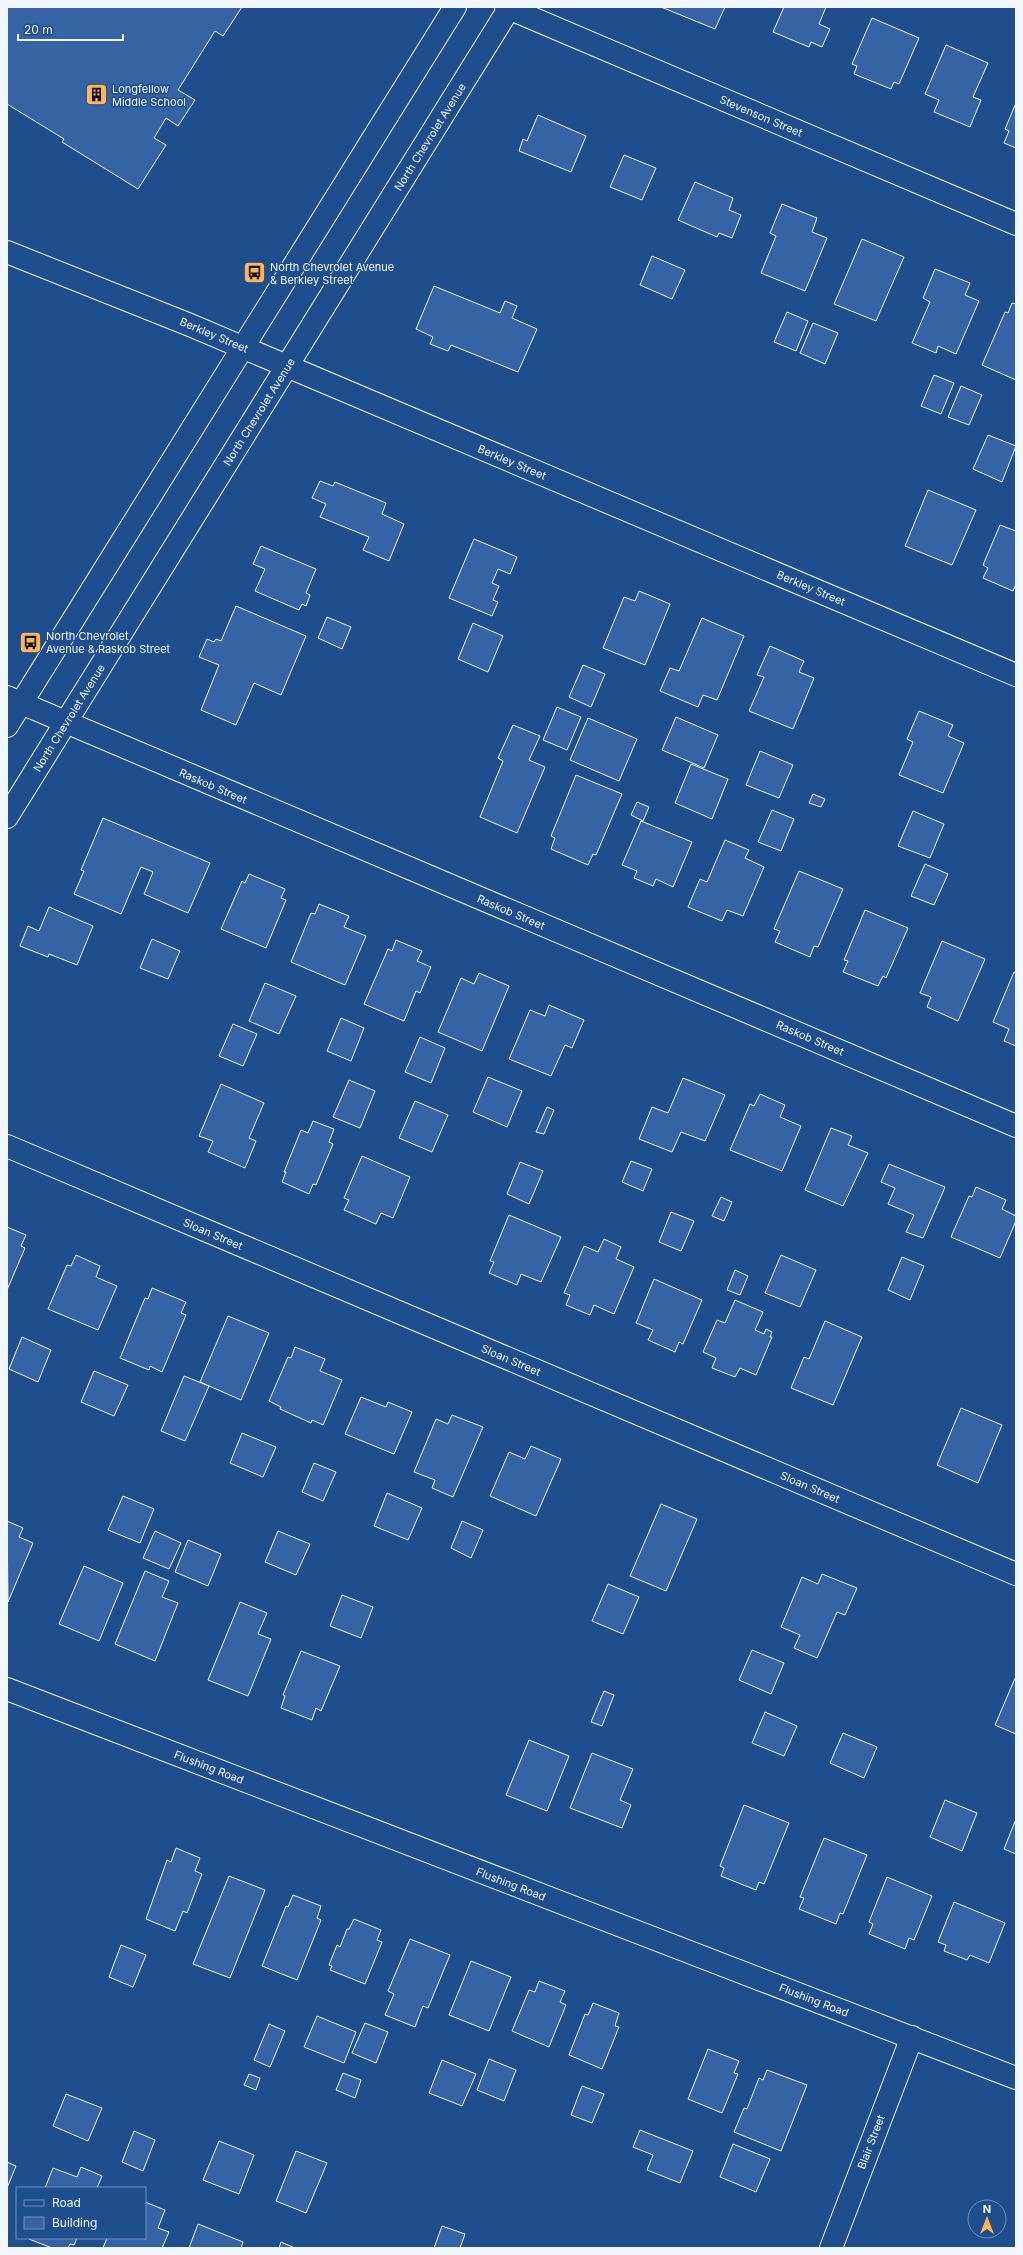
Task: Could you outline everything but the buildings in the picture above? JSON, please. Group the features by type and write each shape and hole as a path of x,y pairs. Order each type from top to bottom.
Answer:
{"street":[{"path":"7,726 14,700 242,347 454,7"},
{"name":"Stevenson Street","path":"509,8 1016,224"},
{"name":"North Chevrolet Avenue","path":"7,817 288,367 509,8"},
{"name":"Berkley Street","path":"7,252 242,347 1016,675"},
{"name":"Raskob Street","path":"14,700 1016,1126"},
{"name":"Sloan Street","path":"7,1146 1016,1574"},
{"name":"Flushing Road","path":"7,1689 1016,2078"},
{"name":"Blair Street","path":"831,2248 912,2037"}],"place":[{"name":"Longfellow Middle School","path":"97,95"},
{"name":"North Chevrolet Avenue & Berkley Street","path":"254,273"},
{"name":"North Chevrolet Avenue & Raskob Street","path":"31,642"}]}
